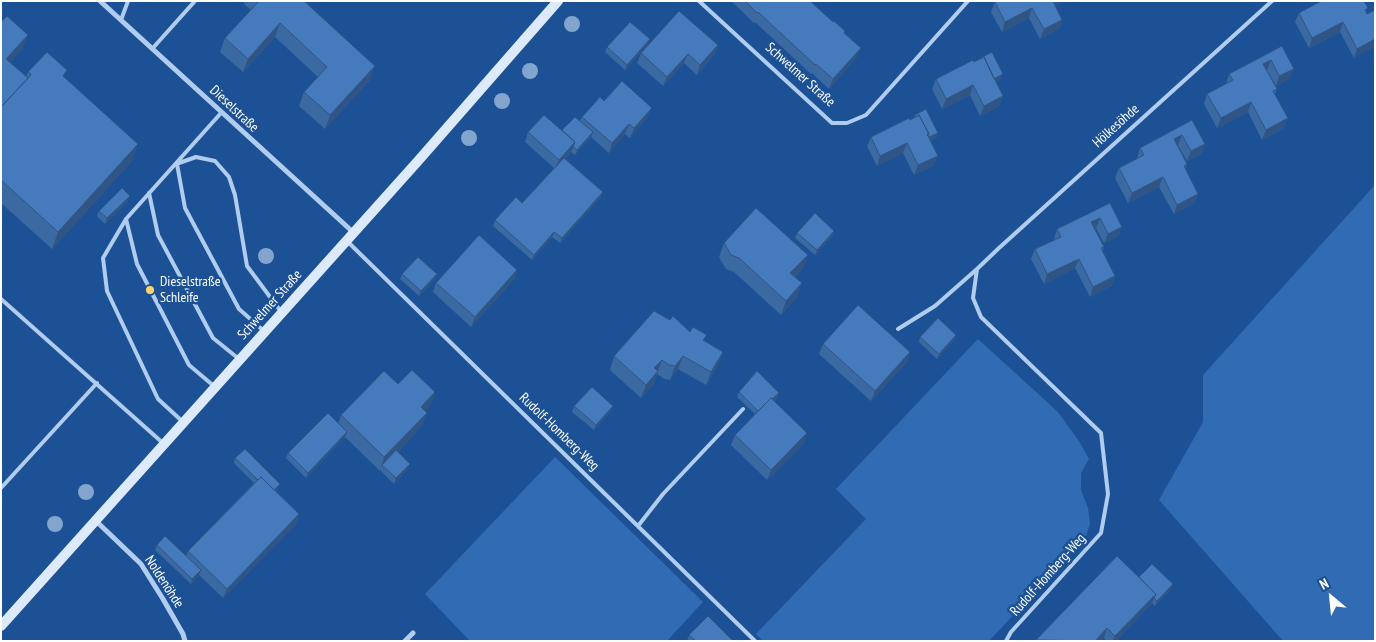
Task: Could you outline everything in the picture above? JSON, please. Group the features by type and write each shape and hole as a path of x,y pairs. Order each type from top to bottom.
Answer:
{"main road":[{"name":"Schwelmer Straße","path":"1,626 282,313 558,1"}],"street":[{"name":"Dieselstraße","path":"100,1 222,113 350,236"},
{"name":"Noldenöhde","path":"95,520 142,564 183,634 185,641"},
{"path":"405,641 413,633"}],"lane":[{"path":"121,20 128,1"},
{"path":"152,49 195,1"},
{"name":"Schwelmer Straße","path":"699,1 832,123 847,123 866,115 968,1"},
{"name":"Hölkesöhde","path":"898,329 935,306 1272,1"},
{"path":"184,422 158,399 107,291 103,258 126,219 222,113"},
{"path":"176,164 196,158 216,161 229,177 247,266 282,313"},
{"path":"176,164 185,208 239,309 264,332"},
{"path":"149,193 158,235 213,338 240,360"},
{"path":"126,219 137,264 184,357 189,365 215,387"},
{"name":"Rudolf-Homberg-Weg","path":"350,236 755,641"},
{"name":"Rudolf-Homberg-Weg","path":"977,269 973,298 981,317 1101,433 1108,494 1101,533 1011,632 1006,641"},
{"path":"1,299 164,444"},
{"path":"1,488 96,383"},
{"path":"638,526 663,494 742,409"}],"shaded area":[{"path":"1375,185 1375,641 1283,641 1159,500 1203,422 1203,375"},
{"path":"978,339 1058,412 1079,441 1089,459 1081,473 1081,490 1088,508 1090,524 1085,539 989,641 763,641 756,634 866,519 836,489"},
{"path":"555,457 703,602 667,641 470,641 425,594"}],"building":[{"path":"259,1 304,1 375,66 330,115 304,92 327,67 280,23 248,59 225,38"},
{"path":"745,1 810,1 845,31 844,33 861,48 833,79"},
{"path":"996,1 1053,1 1062,20 1044,29 1032,8 1005,22"},
{"path":"1321,1 1364,1 1368,8 1365,10 1367,14 1375,10 1375,39 1357,49 1343,22 1312,38 1299,13"},
{"path":"679,11 718,45 700,65 688,54 667,77 641,53"},
{"path":"7,16 28,35 6,59 28,78 1,107 1,22"},
{"path":"630,22 650,39 627,65 607,47"},
{"path":"1282,46 1294,69 1279,76 1271,60 1263,64 1277,89 1273,91 1288,118 1266,130 1251,102 1221,118 1207,94 1233,80 1229,74"},
{"path":"47,52 67,70 63,76 138,144 58,232 1,180 1,107 30,76 31,74 28,72"},
{"path":"992,52 1003,74 994,79 984,57 980,58"},
{"path":"984,57 1003,96 984,106 973,85 946,99 936,79 973,60 974,62"},
{"path":"622,81 652,108 634,128 629,124 612,143 582,117 600,97 604,101"},
{"path":"926,109 938,133 929,137 919,115 916,117 915,115"},
{"path":"544,115 575,142 559,160 528,132"},
{"path":"919,115 938,156 918,165 907,143 880,156 871,137"},
{"path":"575,117 593,132 577,150 573,147 575,142 562,130"},
{"path":"1192,120 1205,144 1191,151 1182,135 1174,139 1187,164 1184,166 1198,194 1177,205 1163,177 1132,193 1119,168 1144,155 1140,148"},
{"path":"564,158 603,192 562,238 554,232 534,255 495,220 516,197 522,203"},
{"path":"122,188 130,196 107,218 99,211"},
{"path":"1110,203 1122,227 1108,234 1100,218 1091,222 1104,247 1101,248 1115,276 1093,287 1079,259 1047,274 1035,249 1061,237 1057,229"},
{"path":"756,208 808,255 790,273 802,283 786,301 739,258 731,255 724,243"},
{"path":"815,213 834,231 817,250 797,233"},
{"path":"479,235 517,270 475,317 436,283"},
{"path":"418,257 437,274 421,291 402,274"},
{"path":"858,305 910,352 875,391 823,344"},
{"path":"654,311 670,320 673,316 690,332 693,327 707,335 703,340 723,352 711,372 683,356 675,366 669,365 662,360 654,368 658,371 646,385 614,356"},
{"path":"938,318 956,335 939,354 920,337"},
{"path":"412,370 435,392 421,407 427,413 384,457 341,415 384,371 398,384"},
{"path":"757,371 779,393 758,411 739,392"},
{"path":"592,387 613,406 596,425 574,406"},
{"path":"771,398 807,433 771,470 735,435"},
{"path":"328,413 347,432 308,473 288,453"},
{"path":"245,449 280,484 274,490 261,477 258,480 235,458"},
{"path":"396,450 410,464 396,478 382,465"},
{"path":"261,477 299,514 227,589 188,551"},
{"path":"165,536 201,570 192,579 157,545"},
{"path":"1117,556 1156,594 1115,636 1107,628 1095,641 1036,640"},
{"path":"1152,564 1173,584 1157,601 1154,598 1156,594 1139,577"},
{"path":"708,616 733,641 696,641 689,635"}],"place":[{"name":"Dieselstraße Schleife","path":"150,290"}]}
